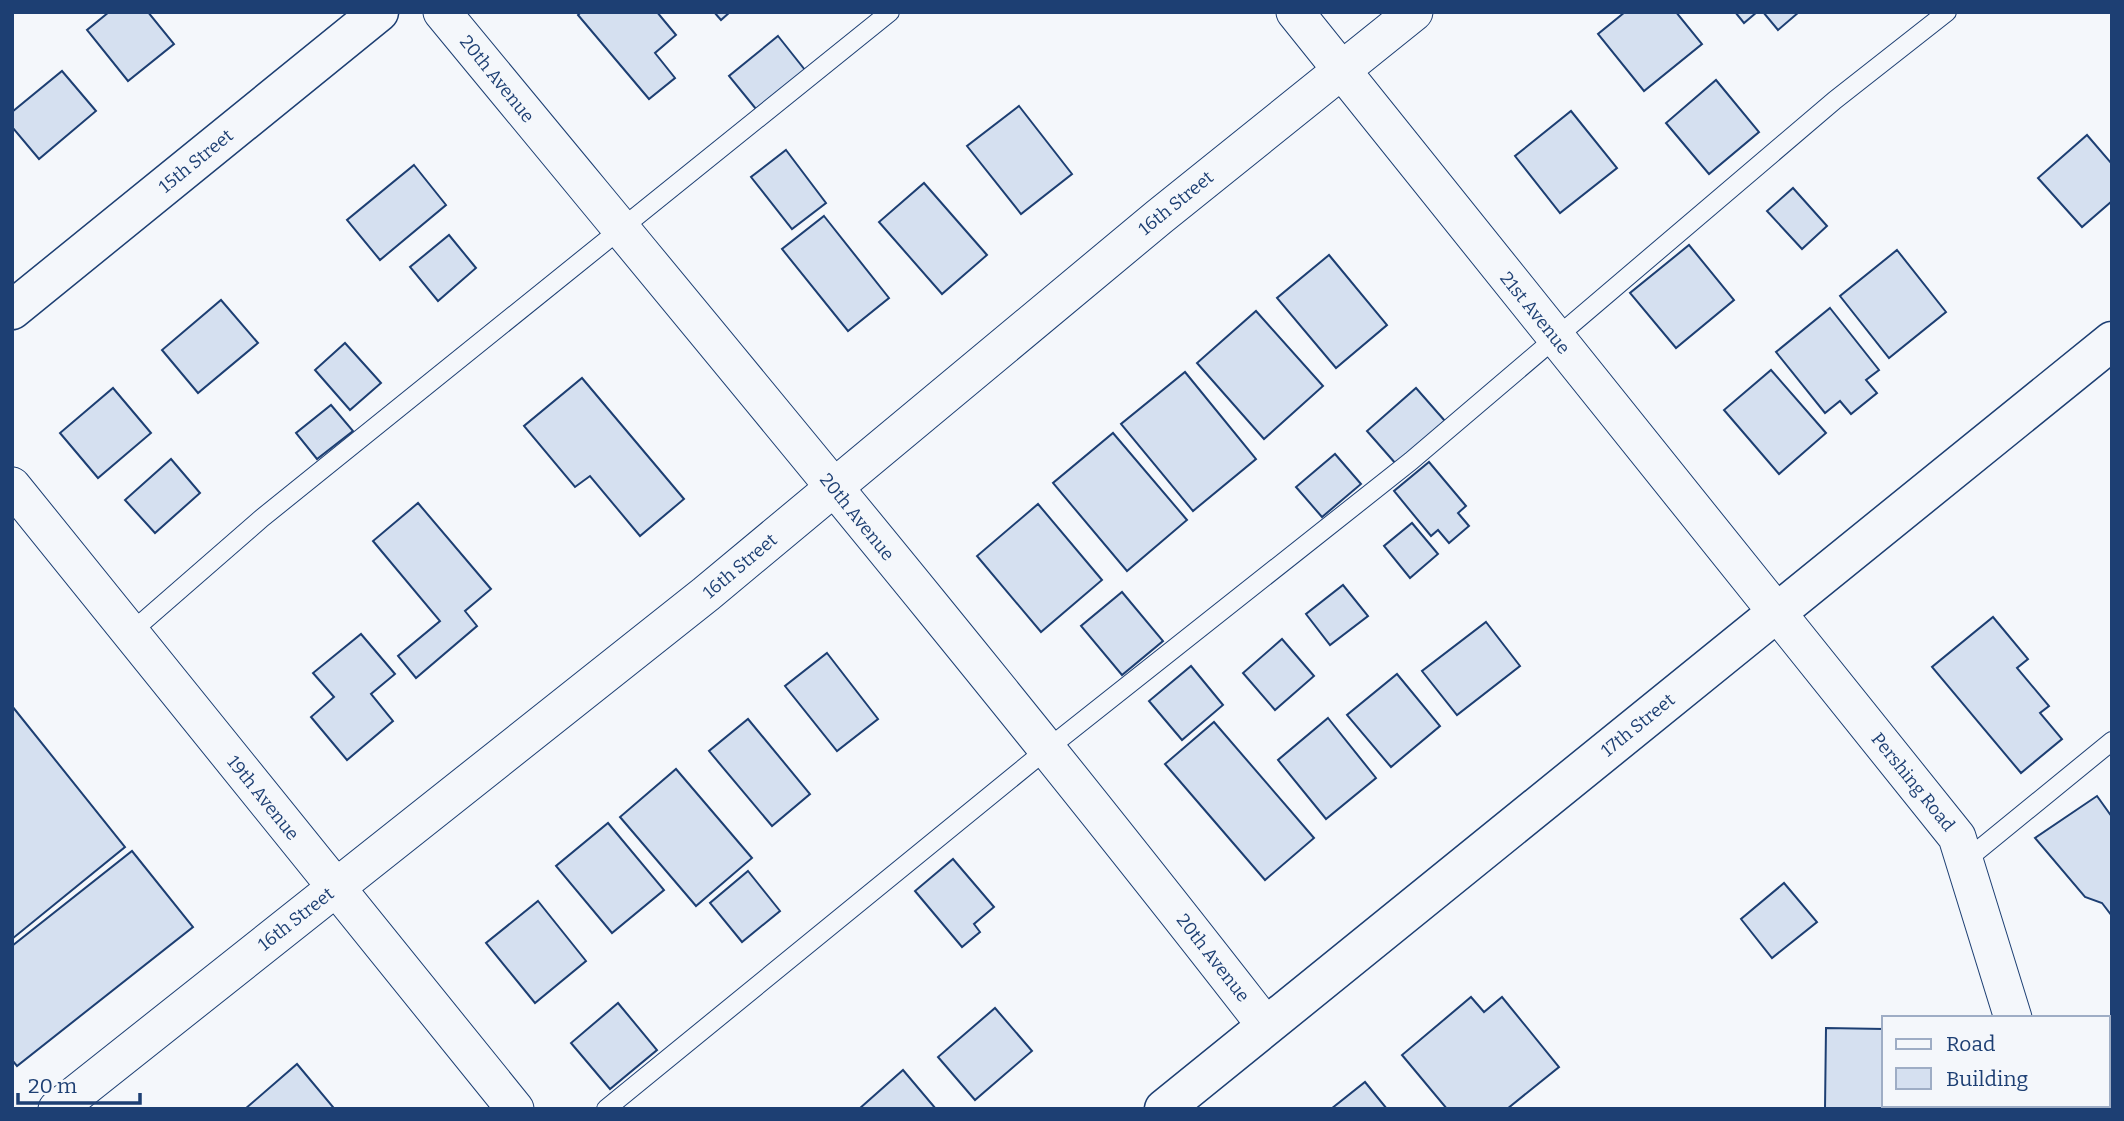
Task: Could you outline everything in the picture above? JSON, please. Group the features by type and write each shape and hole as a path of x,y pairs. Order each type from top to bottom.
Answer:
{"main road":[{"name":"15th Street","path":"12,310 379,12"},
{"name":"17th Street","path":"1164,1109 2112,341"}],"street":[{"name":"20th Avenue","path":"442,12 834,488 1158,887 1266,1026"},
{"name":"21st Avenue","path":"1295,12 1777,613"},
{"name":"16th Street","path":"57,1109 706,594 1159,217 1414,12"},
{"name":"19th Avenue","path":"12,486 514,1109"},
{"name":"Pershing Road","path":"1777,613 1957,837 2012,1016"}],"lane":[{"path":"130,633 262,518 890,12"},
{"path":"606,1109 1046,750 1411,461 1835,100 1947,12"},
{"path":"1965,861 2112,741"}],"building":[{"path":"109,12 148,12 174,44 128,81 87,30"},
{"path":"581,12 657,12 676,35 655,53 675,78 649,99 578,15"},
{"path":"714,12 730,12 721,20"},
{"path":"1625,12 1676,12 1702,44 1644,91 1598,34"},
{"path":"1735,12 1757,12 1744,23"},
{"path":"1763,12 1799,12 1778,30"},
{"path":"778,36 805,70 756,109 729,76"},
{"path":"62,71 96,111 39,159 12,127 12,112"},
{"path":"1716,80 1759,132 1709,174 1666,123"},
{"path":"1019,106 1072,174 1021,214 967,146"},
{"path":"1571,111 1617,168 1560,213 1515,156"},
{"path":"2087,135 2112,164 2112,201 2082,227 2038,178"},
{"path":"786,150 826,203 792,229 751,177"},
{"path":"414,165 446,205 380,260 347,220"},
{"path":"924,183 987,255 942,294 879,222"},
{"path":"1793,188 1827,226 1802,249 1767,211"},
{"path":"824,216 889,298 848,331 782,249"},
{"path":"449,235 476,268 438,301 410,267"},
{"path":"1689,245 1734,300 1676,348 1630,293"},
{"path":"1897,250 1946,312 1889,358 1840,296"},
{"path":"1329,255 1387,325 1336,368 1277,298"},
{"path":"221,300 258,343 198,393 162,350"},
{"path":"1830,308 1879,370 1866,380 1877,393 1851,414 1840,401 1825,413 1776,352"},
{"path":"1256,311 1323,386 1264,439 1197,363"},
{"path":"345,343 381,383 350,410 315,370"},
{"path":"1771,370 1826,433 1779,474 1724,410"},
{"path":"1185,372 1256,459 1193,511 1121,424"},
{"path":"582,378 684,499 640,536 590,476 575,487 524,426"},
{"path":"113,388 151,433 98,478 60,433"},
{"path":"1416,388 1445,421 1396,464 1367,431"},
{"path":"331,405 353,431 317,459 296,433"},
{"path":"1113,433 1187,520 1127,571 1053,483"},
{"path":"1335,454 1361,484 1322,517 1296,487"},
{"path":"171,459 200,493 155,533 125,500"},
{"path":"1429,462 1466,506 1458,513 1469,526 1449,543 1438,530 1431,536 1394,491"},
{"path":"418,503 491,589 465,611 477,626 416,678 398,656 440,621 373,541"},
{"path":"1038,504 1102,580 1041,632 977,556"},
{"path":"1412,523 1438,554 1410,578 1384,546"},
{"path":"1343,585 1368,616 1330,645 1306,614"},
{"path":"1122,592 1163,641 1122,675 1081,626"},
{"path":"1993,617 2028,659 2017,668 2049,706 2040,713 2062,739 2021,773 1932,667"},
{"path":"1486,622 1520,666 1457,715 1422,671"},
{"path":"361,634 395,674 371,694 393,721 347,760 311,717 334,697 313,673"},
{"path":"1282,639 1314,676 1275,710 1243,673"},
{"path":"827,653 878,719 837,751 785,686"},
{"path":"1191,666 1223,705 1182,740 1149,701"},
{"path":"1397,674 1440,726 1391,767 1347,715"},
{"path":"12,706 125,847 12,939"},
{"path":"1328,718 1376,778 1326,819 1278,760"},
{"path":"748,719 810,794 772,826 709,751"},
{"path":"1214,722 1314,838 1265,880 1165,764"},
{"path":"676,769 752,858 696,906 620,817"},
{"path":"2097,796 2112,817 2112,916 2102,903 2085,897 2035,838"},
{"path":"608,823 664,890 612,933 556,866"},
{"path":"132,851 193,927 17,1066 12,1060 12,946"},
{"path":"953,859 994,907 974,924 980,932 962,947 915,891"},
{"path":"748,871 780,911 742,942 710,903"},
{"path":"1784,883 1817,922 1772,958 1741,919"},
{"path":"538,901 586,961 535,1003 486,943"},
{"path":"1471,997 1484,1012 1502,997 1559,1067 1507,1109 1447,1109 1402,1055"},
{"path":"618,1003 657,1050 610,1089 571,1043"},
{"path":"995,1008 1032,1051 975,1100 938,1057"},
{"path":"1826,1028 1882,1029 1882,1107 1900,1109 1825,1109"},
{"path":"297,1064 333,1107 245,1109"},
{"path":"903,1070 936,1109 859,1109"},
{"path":"1365,1082 1387,1109 1331,1109"}]}
